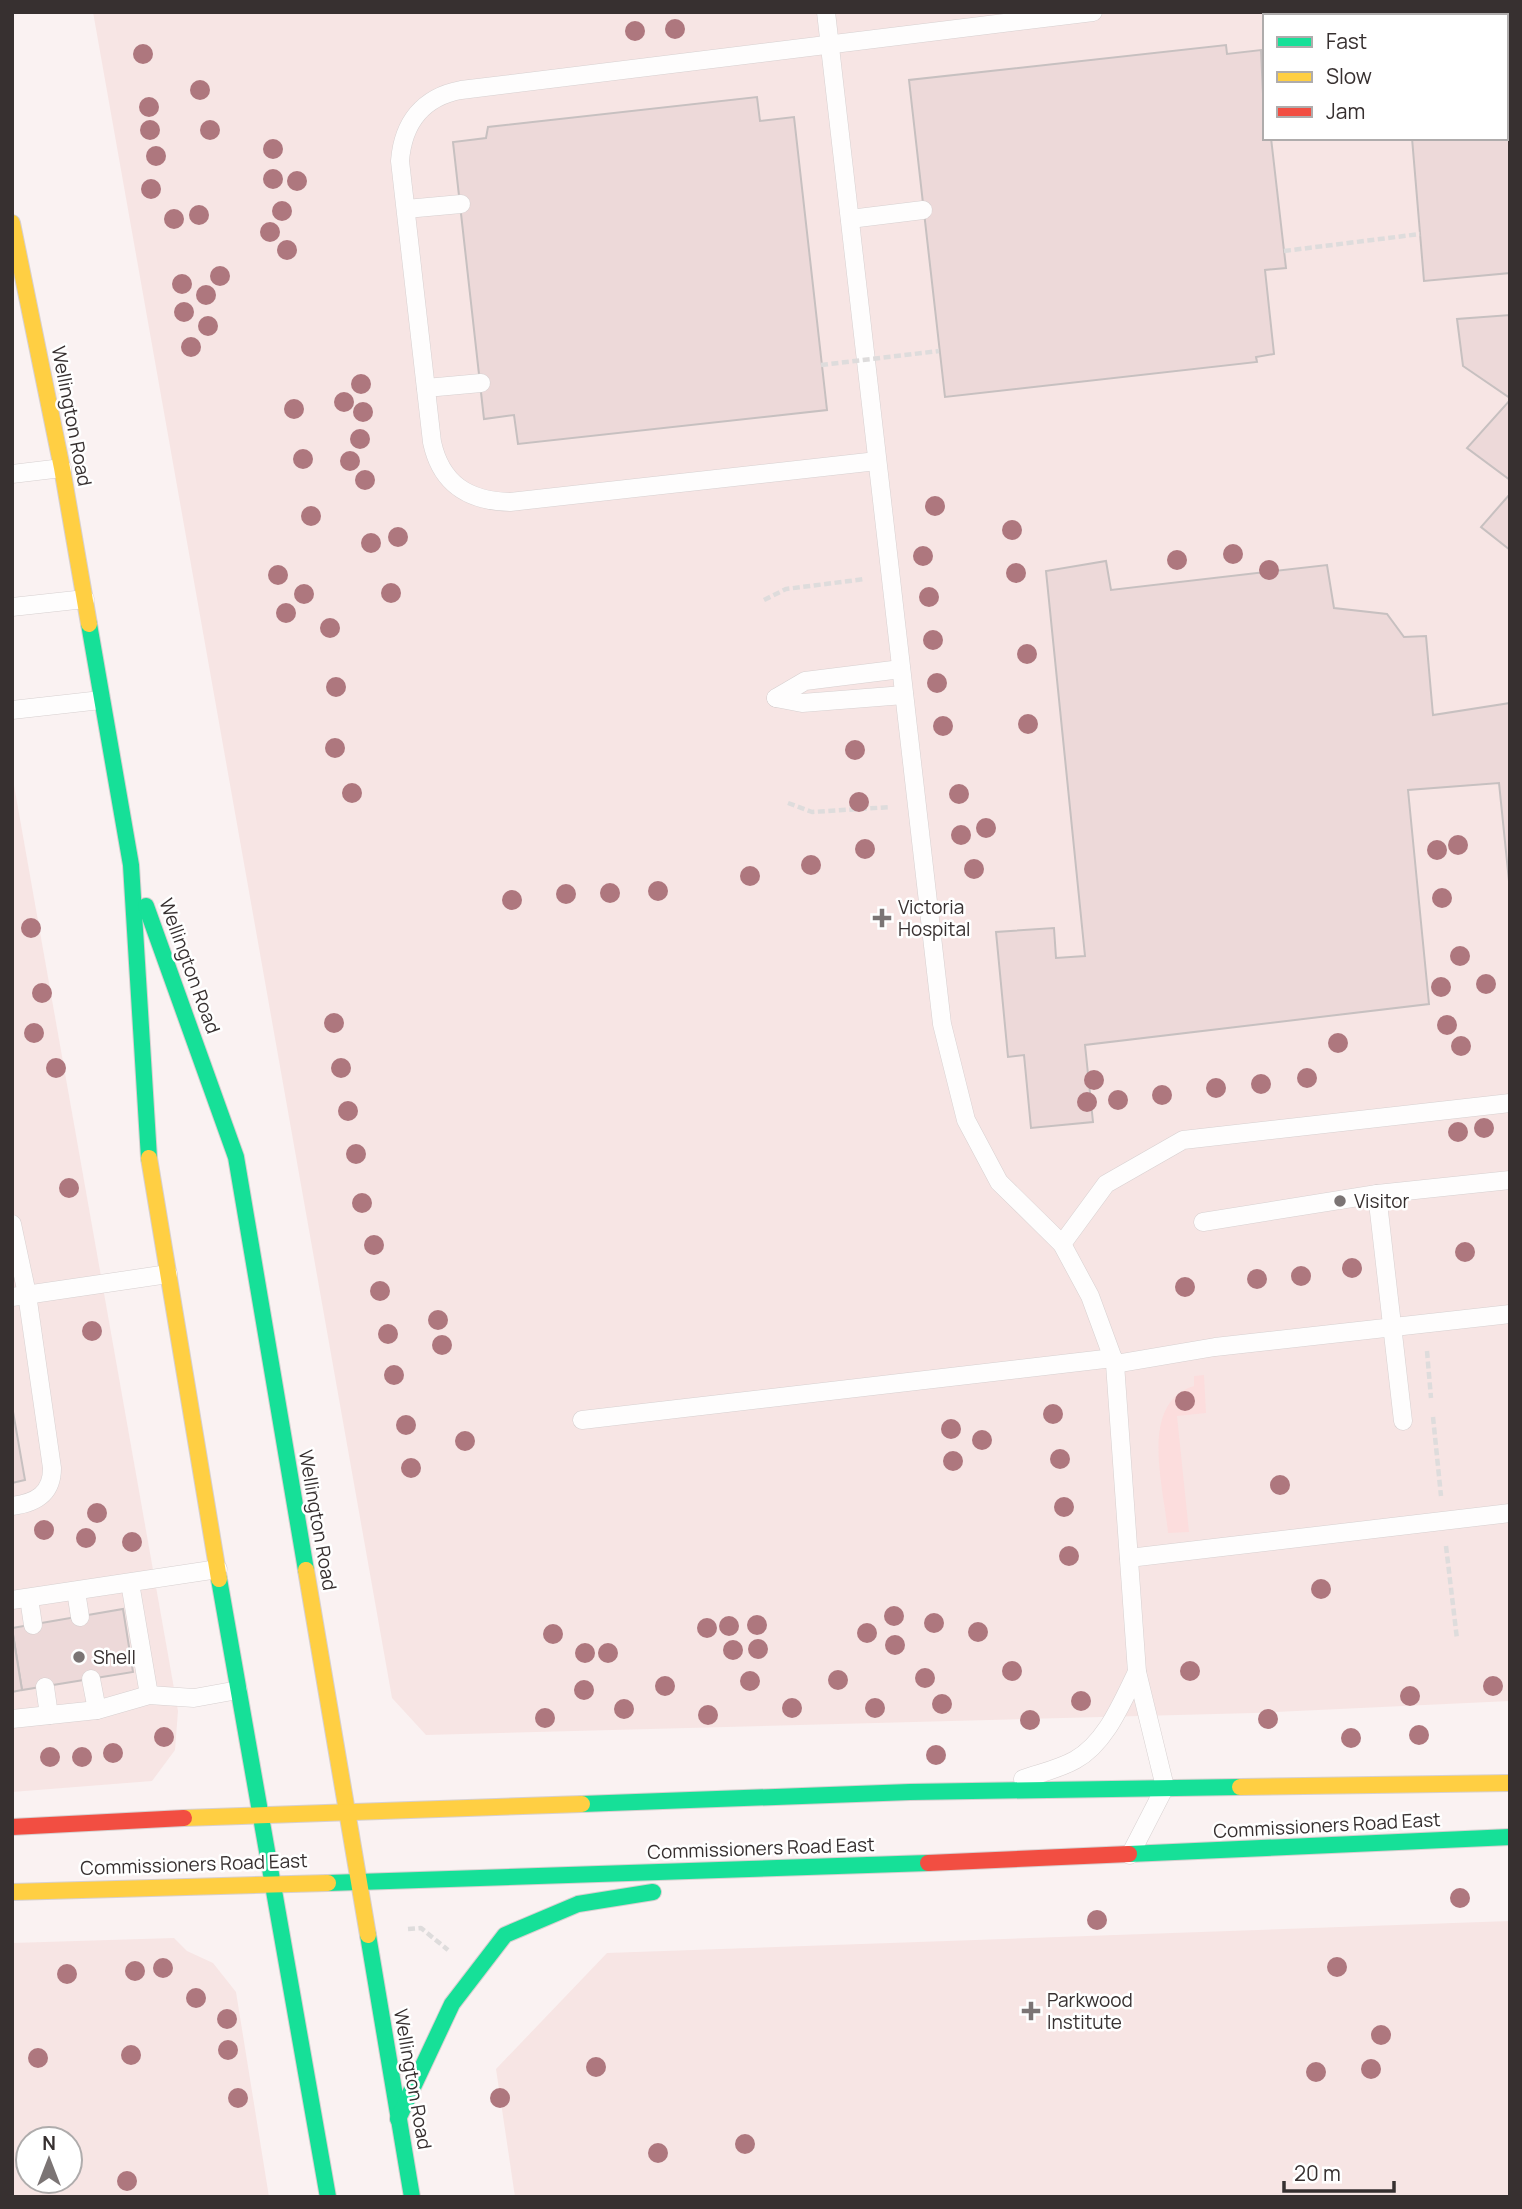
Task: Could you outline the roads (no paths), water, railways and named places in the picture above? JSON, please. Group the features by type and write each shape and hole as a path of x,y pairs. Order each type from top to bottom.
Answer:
{"main road":[{"name":"Wellington Road","path":"12,223 62,468 131,865 150,1170 270,1882 328,2197"},
{"name":"Wellington Road","path":"131,865 236,1157 412,2197"},
{"name":"Commissioners Road East","path":"12,1828 260,1816 993,1791 1510,1783"},
{"name":"Commissioners Road East","path":"12,1892 270,1882 786,1869 1510,1837"},
{"path":"398,2119 452,2004 505,1935 578,1904 786,1869"}],"lane":[{"path":"827,12 942,1024 966,1120 999,1182 1062,1244 1090,1296 1114,1361 1137,1672 1165,1787 1130,1855"},
{"path":"877,461 510,502 489,501 459,489 440,469 432,442 400,161 407,127 420,109 444,93 830,47 1093,12"},
{"path":"406,209 461,204"},
{"path":"850,219 923,210"},
{"path":"426,388 481,383"},
{"path":"12,474 62,468"},
{"path":"12,607 85,599"},
{"path":"901,669 805,681 776,698 802,703 904,695"},
{"path":"12,710 102,699"},
{"path":"1062,1244 1106,1184 1183,1140 1510,1103"},
{"path":"1203,1222 1377,1194 1510,1180"},
{"path":"1377,1194 1403,1421"},
{"path":"12,1224 20,1295 52,1474 49,1488 39,1499 12,1506"},
{"path":"20,1295 167,1274"},
{"path":"582,1420 1510,1314"},
{"path":"1129,1558 1510,1513"},
{"path":"33,1625 21,1599 218,1569"},
{"path":"130,1583 149,1695"},
{"path":"75,1591 80,1617"},
{"path":"993,1791 1075,1760 1085,1752 1105,1731 1137,1672"},
{"path":"91,1679 97,1710"},
{"path":"45,1687 49,1715"},
{"path":"12,1720 97,1710 149,1695 194,1698 238,1690"}],"place":[{"name":"Victoria Hospital","path":"882,918"},
{"name":"Visitor","path":"1340,1201"},
{"name":"Shell","path":"79,1657"},
{"name":"Parkwood Institute","path":"1031,2011"}]}
